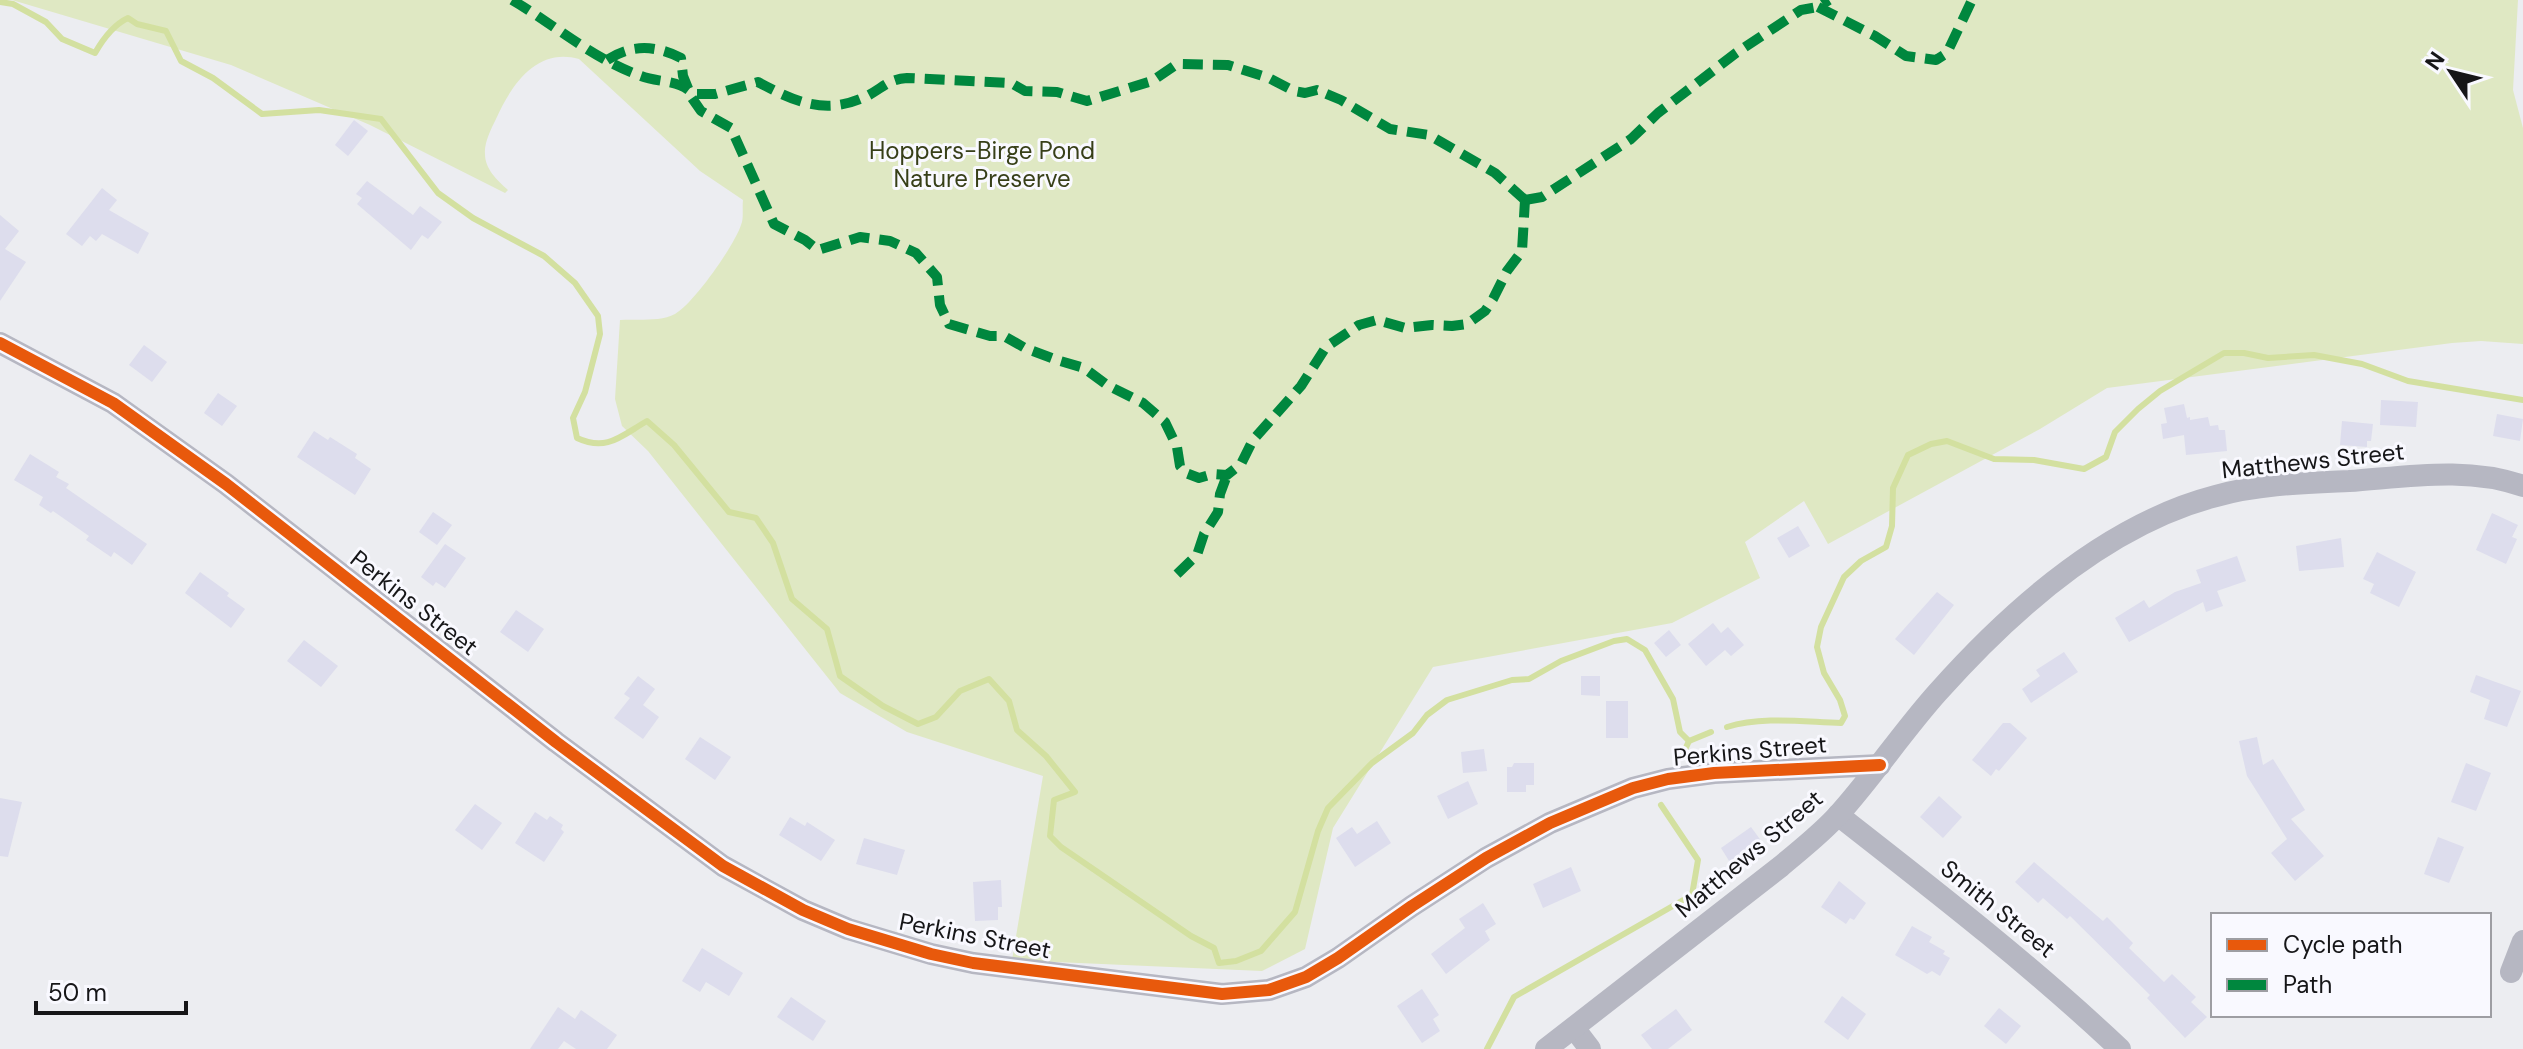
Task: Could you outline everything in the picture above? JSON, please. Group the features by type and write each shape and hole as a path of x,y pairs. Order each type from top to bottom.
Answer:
{"street":[{"name":"Perkins Street","path":"0,343 113,403 226,484 556,742 723,866 763,890 826,920 885,942 931,954 973,963 1222,994 1269,990 1306,977 1328,964 1486,858 1550,823 1633,788 1668,779 1714,773 1880,765"},
{"name":"Matthews Street","path":"1546,1049 1780,867 1838,815 1938,692 1994,633 2056,580 2126,533 2181,507 2218,495 2322,482 2466,474 2523,486"},
{"name":"Smith Street","path":"1838,815 1995,939 2120,1049"},
{"path":"2511,972 2523,941"},
{"path":"1574,1028 1590,1049"}],"green space":[{"name":"Hoppers-Birge Pond Nature Preserve","path":"12,0 2518,0 2513,90 2523,128 2523,344 2481,341 2452,343 2107,388 2040,429 1828,544 1804,501 1745,542 1760,578 1672,623 1433,667 1333,828 1305,949 1262,971 1012,960 1043,776 907,732 840,693 648,451 622,426 615,399 620,320 662,318 683,308 702,287 737,234 742,222 743,200 700,171 579,59 564,57 538,64 518,82 502,106 488,136 485,154 489,169 508,190 505,193 370,125 231,65"}],"building":[{"path":"354,120 368,131 348,156 335,145"},
{"path":"367,181 413,215 420,206 442,222 428,239 422,235 411,250 357,204 362,198 356,194"},
{"path":"102,188 117,200 109,210 149,233 138,254 102,234 96,241 90,236 82,246 66,234"},
{"path":"0,215 19,231 5,249 26,262 0,301"},
{"path":"144,345 167,362 152,382 129,365"},
{"path":"218,393 237,406 222,426 204,413"},
{"path":"2381,400 2418,402 2416,427 2380,425"},
{"path":"2184,404 2190,420 2208,417 2210,426 2218,425 2219,430 2225,430 2227,451 2186,455 2184,435 2163,439 2161,424 2167,423 2164,408"},
{"path":"2497,414 2523,419 2520,441 2493,436"},
{"path":"2342,421 2373,424 2367,447 2340,445"},
{"path":"314,431 357,454 355,458 371,469 355,495 297,457"},
{"path":"30,454 59,472 56,477 69,484 66,488 147,544 132,565 114,552 111,557 86,540 89,536 39,505 43,497 14,480"},
{"path":"433,512 452,525 437,545 419,532"},
{"path":"2492,513 2518,525 2512,537 2517,539 2506,564 2476,550"},
{"path":"1798,526 1810,546 1789,558 1777,538"},
{"path":"2341,538 2344,567 2299,571 2296,546"},
{"path":"445,544 466,558 445,588 436,582 433,586 421,577"},
{"path":"2377,552 2416,572 2399,607 2370,593 2374,584 2363,579"},
{"path":"2237,556 2246,581 2217,591 2223,606 2206,612 2203,602 2129,642 2115,618 2144,600 2149,608 2175,592 2201,583 2196,570"},
{"path":"200,572 245,609 231,628 185,593"},
{"path":"1937,592 1954,605 1914,655 1895,639"},
{"path":"516,610 544,629 528,652 500,632"},
{"path":"1713,623 1721,633 1728,627 1744,645 1731,656 1725,650 1706,666 1688,644"},
{"path":"1669,630 1681,645 1666,657 1654,643"},
{"path":"304,640 338,666 321,687 287,661"},
{"path":"2064,652 2078,672 2031,703 2022,689 2040,676 2036,670"},
{"path":"2476,675 2521,691 2507,727 2484,719 2490,700 2470,692"},
{"path":"638,676 655,689 643,705 659,717 643,739 614,718 630,698 624,694"},
{"path":"1581,676 1600,676 1600,696 1581,695"},
{"path":"1606,701 1628,701 1628,738 1606,738"},
{"path":"2003,723 2010,723 2027,738 1991,776 1972,760"},
{"path":"700,737 731,757 715,780 685,759"},
{"path":"2257,737 2263,765 2273,759 2305,810 2291,819 2324,856 2295,881 2271,853 2287,839 2247,776 2239,741"},
{"path":"1484,749 1487,771 1463,773 1461,752"},
{"path":"1514,763 1534,763 1534,785 1526,785 1526,792 1507,792 1507,767 1512,767"},
{"path":"2466,763 2491,773 2476,811 2451,802"},
{"path":"1468,781 1478,804 1448,819 1437,796"},
{"path":"1939,796 1962,817 1943,838 1920,817"},
{"path":"0,798 22,802 8,857 0,856"},
{"path":"475,804 502,823 482,850 455,830"},
{"path":"535,812 547,820 550,816 563,825 561,829 564,832 544,862 515,843"},
{"path":"790,817 805,826 807,822 835,840 821,861 779,835"},
{"path":"1377,821 1391,843 1355,867 1336,838 1352,827 1357,834"},
{"path":"1751,827 1762,842 1731,864 1721,848"},
{"path":"2438,837 2464,847 2449,883 2424,874"},
{"path":"864,838 905,850 897,875 856,864"},
{"path":"2034,862 2103,921 2107,917 2133,943 2129,948 2164,982 2172,974 2196,997 2191,1002 2207,1017 2185,1038 2147,998 2150,995 2070,916 2067,919 2043,898 2038,903 2015,882"},
{"path":"1571,867 1581,891 1543,908 1533,884"},
{"path":"1001,880 1002,907 998,907 998,920 975,921 973,882"},
{"path":"1839,881 1866,903 1854,920 1850,918 1846,924 1821,907"},
{"path":"1483,903 1496,924 1485,931 1490,940 1446,974 1431,954 1465,928 1459,919"},
{"path":"1912,926 1932,937 1929,942 1945,951 1943,954 1950,958 1940,976 1932,971 1927,974 1895,955"},
{"path":"702,948 743,973 729,996 706,982 700,992 682,981"},
{"path":"1422,989 1439,1015 1433,1019 1440,1031 1422,1043 1397,1006"},
{"path":"1842,996 1866,1014 1848,1040 1824,1022"},
{"path":"791,997 826,1021 813,1041 777,1017"},
{"path":"558,1007 575,1019 581,1010 617,1035 607,1049 576,1049 564,1041 558,1049 530,1049"},
{"path":"1999,1008 2021,1026 2006,1044 1984,1026"},
{"path":"1676,1009 1692,1030 1668,1049 1652,1049 1641,1035"}],"waterway":[{"path":"0,2 13,4 46,22 62,39 95,53 109,33 128,18 137,24 166,31 181,61 213,78 262,114 319,110 381,119 438,193 473,218 544,256 575,283 598,316 600,334 585,392 573,418 577,438 605,443 647,421 674,445 729,512 756,518 773,543 792,599 827,629 840,676 883,706 918,724 936,717 960,691 989,679 1009,701 1017,730 1046,756 1075,792 1054,800 1050,836 1061,847 1191,936 1214,948 1219,963 1236,961 1261,951 1295,912 1318,831 1328,808 1372,763 1413,733 1427,715 1447,700 1512,680 1529,679 1561,661 1627,639 1645,650 1673,699 1680,732 1689,741 1711,732"},
{"path":"1727,727 1769,721 1841,723 1845,716 1840,700 1824,673 1817,647 1821,627 1844,577 1861,561 1886,547 1892,526 1893,488 1908,455 1931,444 1947,441 1994,459 2034,460 2084,469 2106,457 2115,432 2138,409 2160,391 2224,353 2268,358 2314,355 2362,364 2408,381 2523,400"},
{"path":"1683,754 1689,741"},
{"path":"1487,1049 1514,997 1692,895 1698,860 1661,805"}],"marked path":[{"path":"512,0 623,69 682,86 693,94 715,94 758,82 798,100 824,106 852,102 895,80 907,78 1011,83 1025,91 1057,92 1087,101 1152,81 1177,64 1228,65 1269,78 1294,91 1305,93 1317,90 1341,100 1390,129 1429,135 1495,173 1525,200"},
{"path":"1525,200 1542,197 1631,139 1658,113 1736,53 1801,10 1818,7 1829,0"},
{"path":"1818,7 1906,56 1936,60 1947,53 1972,0"},
{"path":"607,60 625,51 644,48 681,58 683,76 692,98 701,111 731,128 774,224 818,250 860,237 890,241 916,253 937,277 940,305 949,324 990,336 1004,336 1025,348 1084,368 1107,385 1143,403 1165,422 1177,447 1180,466 1186,473 1199,478 1213,474 1227,475 1241,464 1253,440 1301,386 1326,347 1359,325 1377,320 1405,328 1452,326 1467,324 1485,311 1522,251 1525,200"},
{"path":"1177,574 1197,555 1204,534 1218,512 1227,475"}],"cycle path":[{"path":"0,343 113,403 226,484 556,742 723,866 803,910 848,929 931,954 973,963 1222,994 1269,990 1306,977 1338,958 1486,858 1550,823 1633,788 1668,779 1714,773 1880,765"}]}
